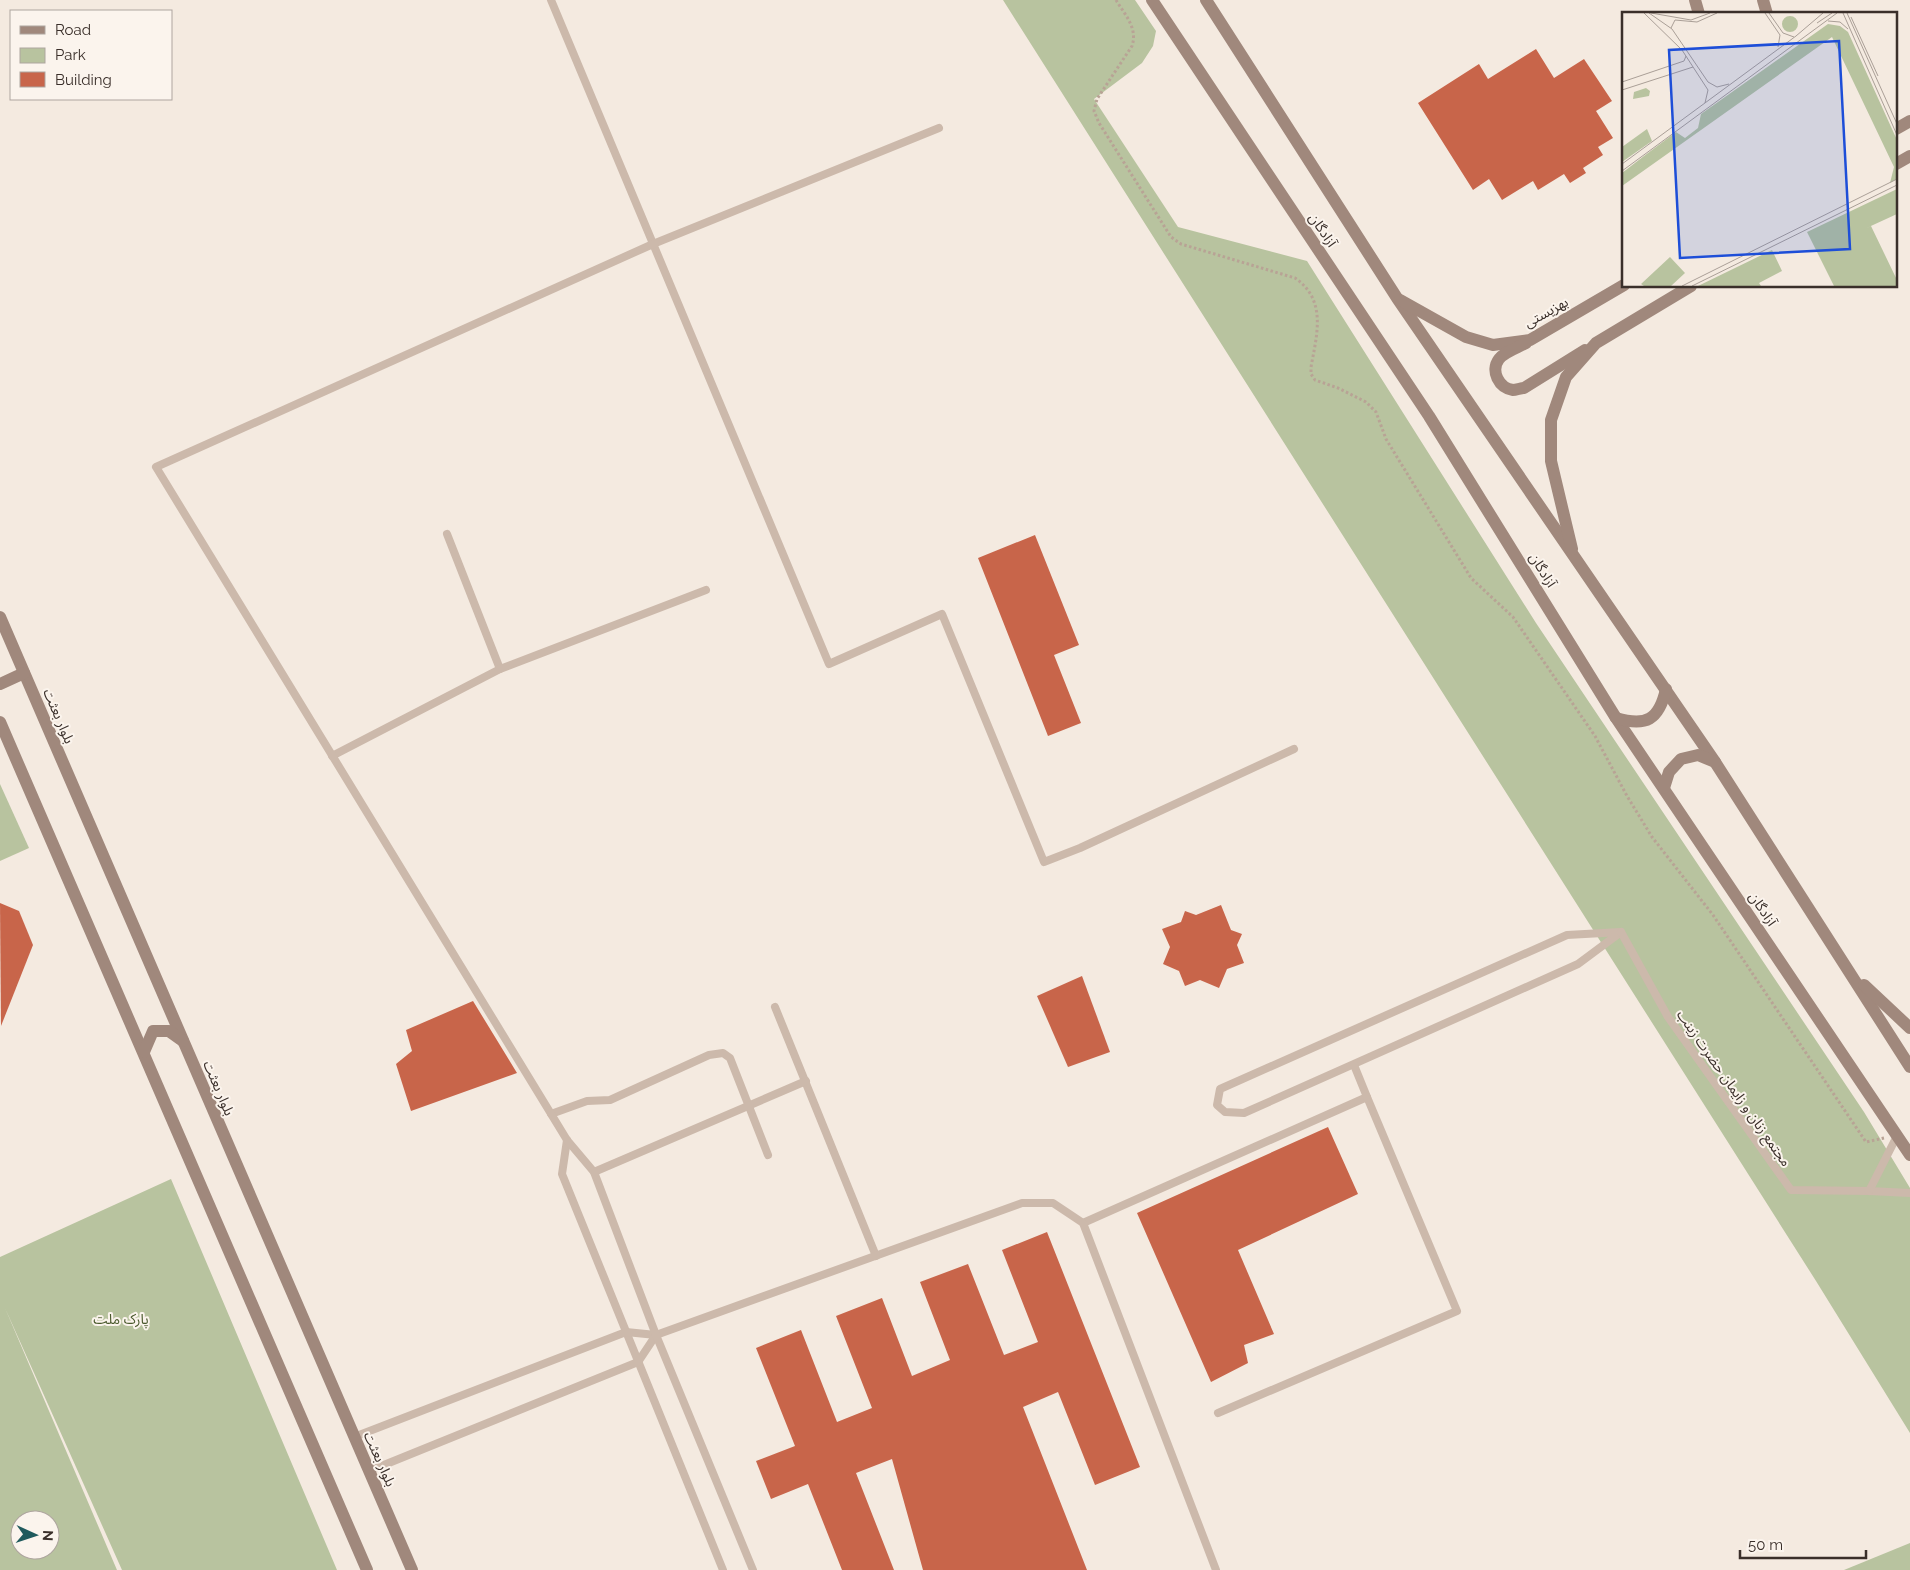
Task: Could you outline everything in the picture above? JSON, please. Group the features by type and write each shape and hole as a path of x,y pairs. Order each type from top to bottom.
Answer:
{"main road":[{"name":"آزادگان","path":"1152,0 1429,416 1616,718 1910,1156"},
{"name":"آزادگان","path":"1206,0 1397,298 1715,762 1910,1067"},
{"path":"1898,128 1910,121"},
{"path":"1898,163 1910,156"},
{"name":"بهزیستی","path":"1397,298 1466,336 1493,345 1530,340 1622,286"},
{"path":"1530,340 1500,359 1495,370 1497,379 1502,385 1513,390 1524,388 1688,288"},
{"path":"1574,556 1551,461 1551,420 1566,377 1596,343"},
{"name":"بلوار بعثت","path":"0,617 412,1570"},
{"path":"0,684 24,672"},
{"path":"1616,718 1633,723 1650,719 1662,706 1666,690"},
{"path":"0,722 367,1570"},
{"path":"1664,788 1669,772 1681,759 1698,756 1715,762"},
{"path":"1851,974 1910,1028"},
{"path":"144,1052 153,1031 169,1031 183,1041"}],"lane":[{"path":"551,0 829,664 942,614 1044,862 1080,848 1294,749"},
{"path":"752,1570 656,1335 594,1172 567,1140 156,466 653,244 939,128"},
{"path":"447,534 500,669"},
{"path":"332,756 500,669 706,590"},
{"path":"1621,932 1578,964 1244,1113 1225,1112 1218,1105 1220,1089 1567,935 1621,932"},
{"name":"مجتمع زنان و زایمان حضرت زینب","path":"1621,932 1668,1017 1791,1190 1910,1193"},
{"path":"775,1007 876,1256"},
{"path":"552,1114 587,1101 610,1100 709,1055 722,1053 730,1058 768,1155"},
{"path":"1218,1413 1457,1311 1354,1065"},
{"path":"594,1172 806,1082"},
{"path":"1083,1223 1367,1096"},
{"path":"1869,1191 1897,1136"},
{"path":"567,1140 562,1174 724,1570"},
{"path":"354,1437 626,1332 656,1335 1022,1203 1053,1204 1083,1223 1216,1570"},
{"path":"369,1471 638,1362 656,1335"}],"path":[{"path":"1116,0 1131,23 1135,36 1132,46 1097,99 1094,111 1099,124 1171,237 1181,244 1295,278 1306,285 1315,301 1318,329 1311,368 1311,374 1315,380 1359,398 1376,412 1386,439 1471,578 1512,617 1546,665 1595,736 1627,796 1652,837 1713,915 1866,1142 1897,1136"}],"green space":[{"path":"1003,0 1135,0 1156,31 1153,46 1142,63 1094,99 1178,227 1307,261 1536,623 1864,1112 1910,1188 1910,1433 1816,1281"},
{"path":"0,784 29,848 0,861"},
{"name":"پارک ملت","path":"171,1179 337,1570 122,1570 5,1308 117,1570 0,1570 0,1257"},
{"path":"1910,1543 1910,1570 1844,1570"}],"building":[{"path":"1536,49 1554,78 1584,59 1612,101 1596,111 1613,138 1598,147 1603,155 1583,168 1586,173 1570,183 1564,174 1538,190 1533,181 1502,200 1489,179 1473,190 1418,103 1479,64 1488,79"},
{"path":"1035,535 1079,645 1054,655 1081,723 1048,736 978,558"},
{"path":"0,903 19,911 33,945 1,1026"},
{"path":"1221,905 1231,930 1242,934 1237,945 1244,963 1227,969 1219,988 1200,980 1185,986 1179,971 1163,964 1170,947 1162,929 1181,922 1185,911 1196,915"},
{"path":"1082,976 1110,1052 1068,1067 1037,996"},
{"path":"473,1001 517,1073 411,1111 396,1064 412,1051 406,1030"},
{"path":"1328,1127 1358,1194 1238,1250 1274,1334 1244,1345 1248,1363 1211,1382 1137,1213"},
{"path":"1047,1232 1140,1467 1095,1485 1058,1392 1023,1407 1087,1570 923,1570 892,1459 856,1473 894,1570 842,1570 808,1484 771,1499 756,1461 795,1446 756,1348 801,1330 837,1422 872,1408 836,1316 882,1298 912,1376 950,1360 920,1282 968,1264 1004,1355 1038,1342 1002,1250"}]}
